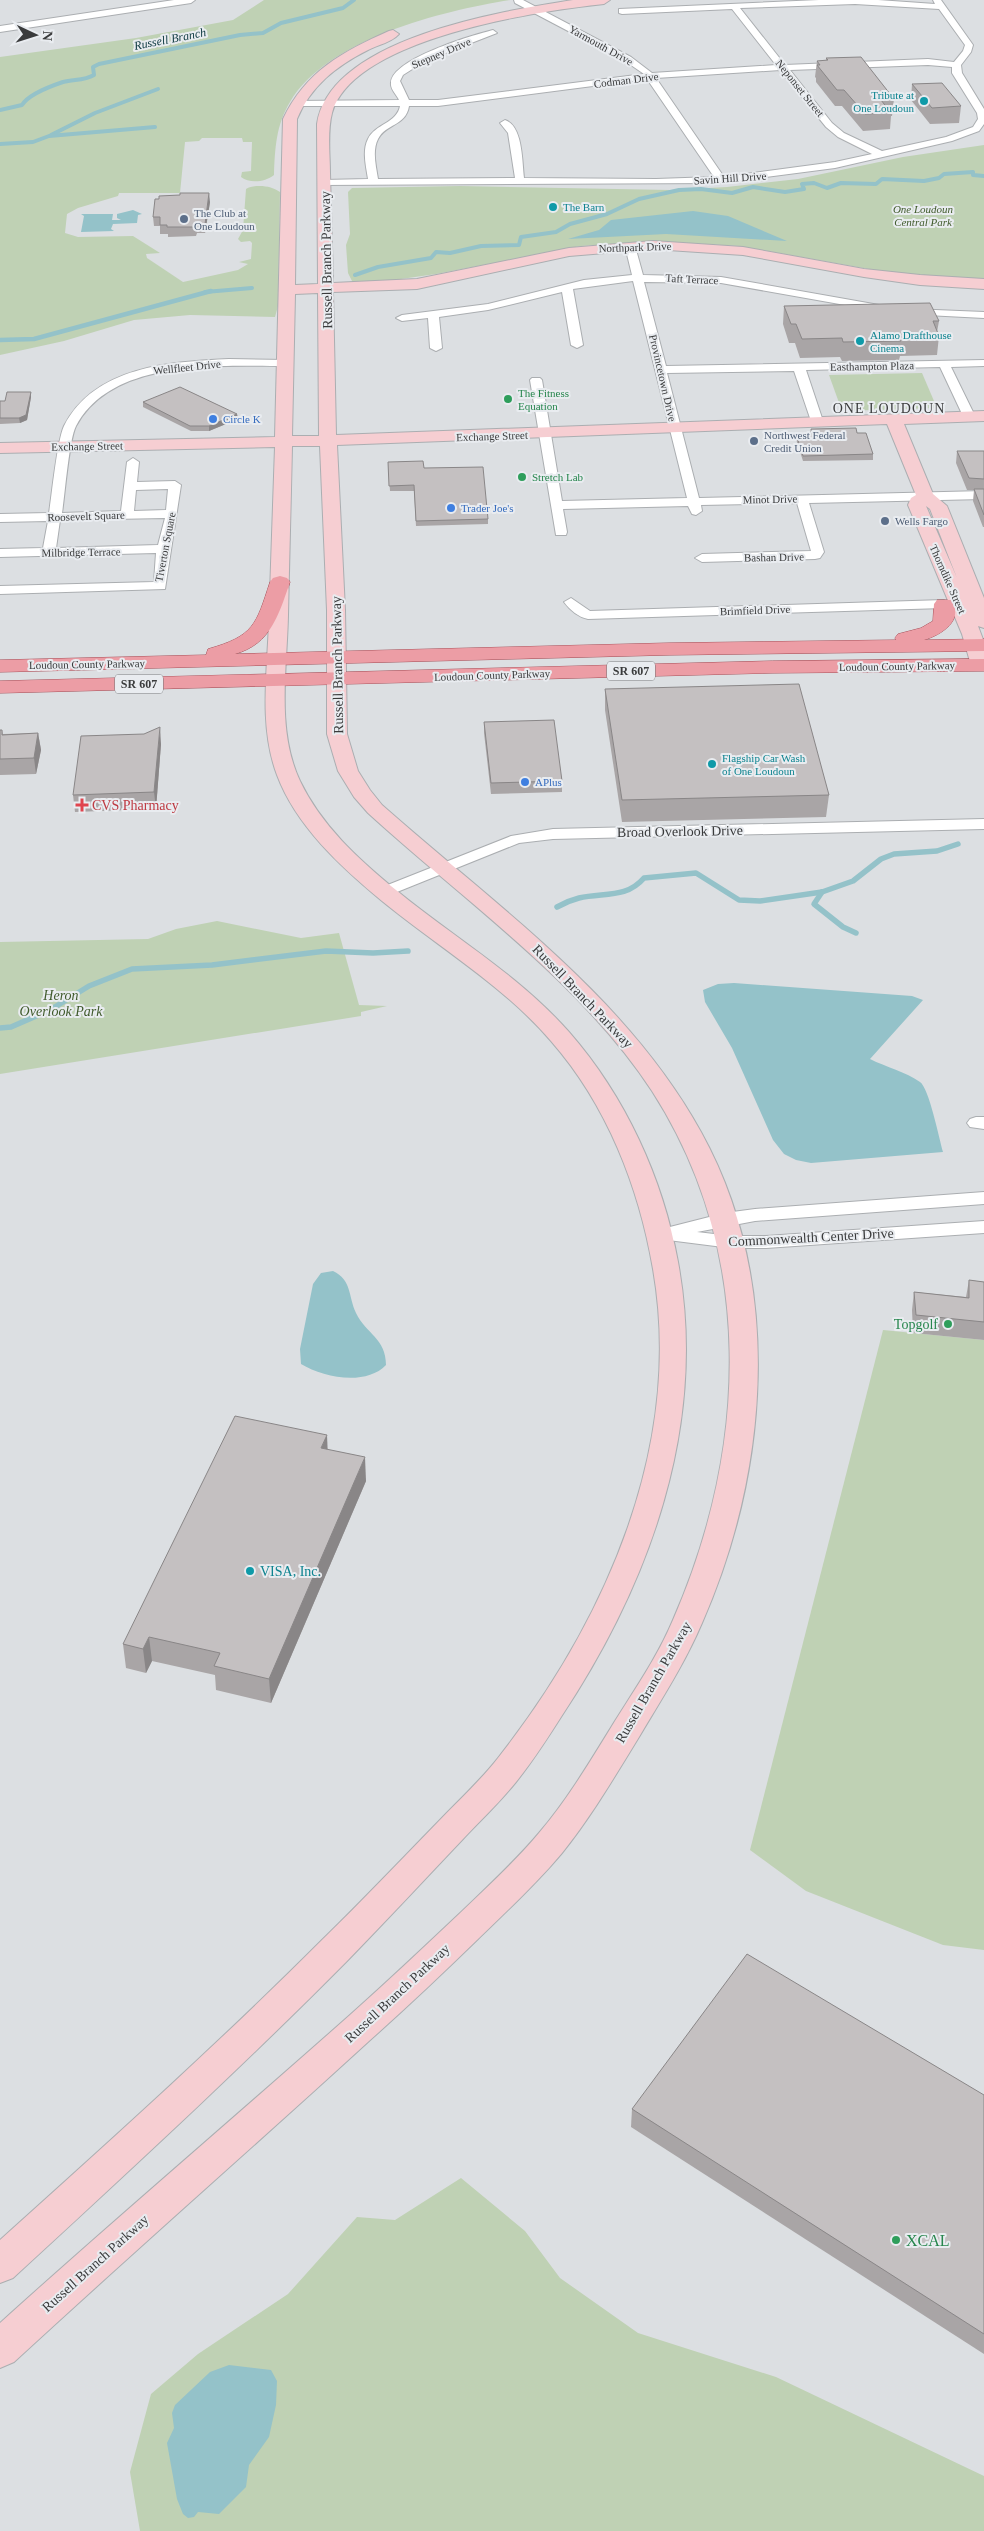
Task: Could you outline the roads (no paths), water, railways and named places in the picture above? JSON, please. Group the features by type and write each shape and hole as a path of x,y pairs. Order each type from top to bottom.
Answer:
{"main road":[{"name":"Russell Branch Parkway","path":"426,23 526,3 604,0"},
{"name":"Russell Branch Parkway","path":"0,2349 420,1974 502,1895 559,1831 612,1754 657,1680 688,1622 715,1550 732,1490 743,1417 743,1320 728,1231 710,1175 689,1132 641,1056 606,1016 546,955 375,810 361,793 348,771 337,734 328,441 323,127 329,104 340,89 366,67 412,42 481,20 526,3"},
{"path":"0,2265 221,2063 392,1894 504,1774 562,1693 593,1642 622,1584 641,1537 663,1454 671,1401 674,1345 670,1290 662,1234 647,1188 599,1087 540,1014 506,982 360,872 324,835 303,808 289,782 277,748 275,728 286,362 290,118 308,86 331,66 357,50 409,28"},
{"path":"288,183 318,189 324,199"},
{"name":"Northpark Drive","path":"287,290 416,284 569,252 630,246 675,245 728,249 881,276 984,284"},
{"name":"Exchange Street","path":"0,448 544,434 674,426 976,416"},
{"name":"Thorndike Street","path":"893,418 924,497 938,506 984,622"},
{"name":"Thorndike Street","path":"924,497 917,502 982,658"},
{"path":"960,561 984,593"},
{"path":"864,645 932,632 945,619 944,604 940,591 941,562"},
{"path":"114,663 213,654 245,644 260,634 266,625 280,582"},
{"name":"Loudoun County Parkway","path":"0,688 278,670 336,658 864,645 982,658"},
{"name":"Loudoun County Parkway","path":"0,666 114,663 278,670 336,678 982,658"}],"street":[{"path":"112,0 125,10"},
{"path":"0,29 191,0"},
{"path":"622,11 855,1 941,4 969,45 968,52 956,65"},
{"name":"Yarmouth Drive","path":"526,3 628,58 651,76 720,180"},
{"name":"Neponset Street","path":"733,5 830,125 841,135 880,154"},
{"name":"Stepney Drive","path":"405,104 395,84 399,73 449,48 493,33"},
{"name":"Codman Drive","path":"297,103 405,104 473,100 651,76 928,62 956,65"},
{"name":"Savin Hill Drive","path":"324,183 656,182 720,180 793,172 950,139 970,132 981,124 982,113 957,73 956,65"},
{"path":"373,182 370,142 376,132 400,118 405,104"},
{"path":"505,123 513,133 520,181"},
{"name":"Provincetown Drive","path":"630,246 694,506"},
{"name":"Taft Terrace","path":"402,318 488,307 605,279 639,278 721,280 892,310 984,315"},
{"path":"567,288 577,345"},
{"path":"433,315 436,348"},
{"name":"Wellfleet Drive","path":"49,552 66,447 74,417 86,401 102,390 149,371 186,365 286,362"},
{"name":"Easthampton Plaza","path":"662,370 984,363"},
{"path":"944,364 976,416"},
{"path":"799,367 817,421"},
{"path":"536,380 561,532"},
{"path":"127,515 133,462"},
{"name":"Tiverton Square","path":"0,590 160,586 163,549 172,514 174,485 130,486"},
{"name":"Minot Drive","path":"557,505 694,506 802,499 984,494"},
{"name":"Bashan Drive","path":"702,558 814,555 818,552 802,499"},
{"name":"Roosevelt Square","path":"0,518 172,514"},
{"name":"Milbridge Terrace","path":"0,554 163,549"},
{"name":"Brimfield Drive","path":"571,602 588,615 944,604"},
{"name":"Broad Overlook Drive","path":"386,891 516,839 553,834 984,824"},
{"name":"Commonwealth Center Drive","path":"662,1234 728,1231 983,1200"},
{"name":"Commonwealth Center Drive","path":"728,1231 766,1242 984,1227"}],"water":[{"path":"133,210 142,214 138,215 137,223 113,224 111,229 114,231 81,232 84,216 81,214 113,214 112,220 121,220 117,218 117,214"},
{"path":"693,211 728,216 787,241 666,234 568,239 599,230 611,220"},
{"path":"734,983 912,996 923,1000 870,1059 909,1075 920,1082 930,1103 943,1152 811,1163 796,1160 784,1154 773,1140 732,1048 705,1002 703,990 718,984"},
{"path":"333,1271 347,1284 356,1313 383,1348 386,1365 378,1372 368,1376 345,1378 333,1376 310,1369 301,1364 300,1349 313,1284 321,1273"},
{"path":"229,2365 271,2370 277,2381 276,2405 269,2437 249,2465 246,2487 219,2514 198,2512 194,2517 188,2518 183,2514 177,2499 167,2443 174,2428 172,2413 175,2405 210,2372"}],"waterway":[{"name":"Russell Branch","path":"0,110 22,105 35,94 47,88 67,81 90,77 94,75 93,67 99,64 240,35 263,33 281,23 343,8 354,0"},
{"path":"51,135 95,113 158,89"},
{"path":"0,144 33,142 49,136 155,127"},
{"path":"355,275 378,267 431,258 436,252 450,253 481,246 519,245 521,237 556,232 570,224 607,214 639,199 679,190 701,189 732,193 753,187 785,192 804,189 802,184 814,183 827,188 841,183 876,184 882,179 924,181 939,178 944,174 973,172 973,175 984,176"},
{"path":"208,292 252,288"},
{"path":"0,340 34,339 208,292"},
{"path":"822,892 853,881 881,859 894,854 937,851 958,844"},
{"path":"557,907 579,898 622,892 637,885 644,878 696,873 739,900 760,901 822,892"},
{"path":"822,892 814,904 843,927 856,933"},
{"path":"0,1028 11,1027 50,1010 89,986 132,969 212,965 326,951 373,953 408,951"}],"place":[{"name":"Tribute at One Loudoun","path":"924,101"},
{"name":"The Barn","path":"553,207"},
{"name":"The Club at One Loudoun","path":"184,219"},
{"name":"Alamo Drafthouse Cinema","path":"860,341"},
{"name":"The Fitness Equation","path":"508,399"},
{"name":"Circle K","path":"213,419"},
{"name":"Northwest Federal Credit Union","path":"754,441"},
{"name":"Stretch Lab","path":"522,477"},
{"name":"Trader Joe's","path":"451,508"},
{"name":"Wells Fargo","path":"885,521"},
{"name":"Flagship Car Wash of One Loudoun","path":"712,764"},
{"name":"APlus","path":"525,782"},
{"name":"CVS Pharmacy","path":"82,805"},
{"name":"Topgolf","path":"948,1324"},
{"name":"VISA, Inc.","path":"250,1571"},
{"name":"XCAL","path":"896,2240"}],"district":[{"name":"ONE LOUDOUN","path":"889,408"}],"park label":[{"name":"One Loudoun Central Park","path":"923,215"},
{"name":"Heron Overlook Park","path":"61,1004"}]}
